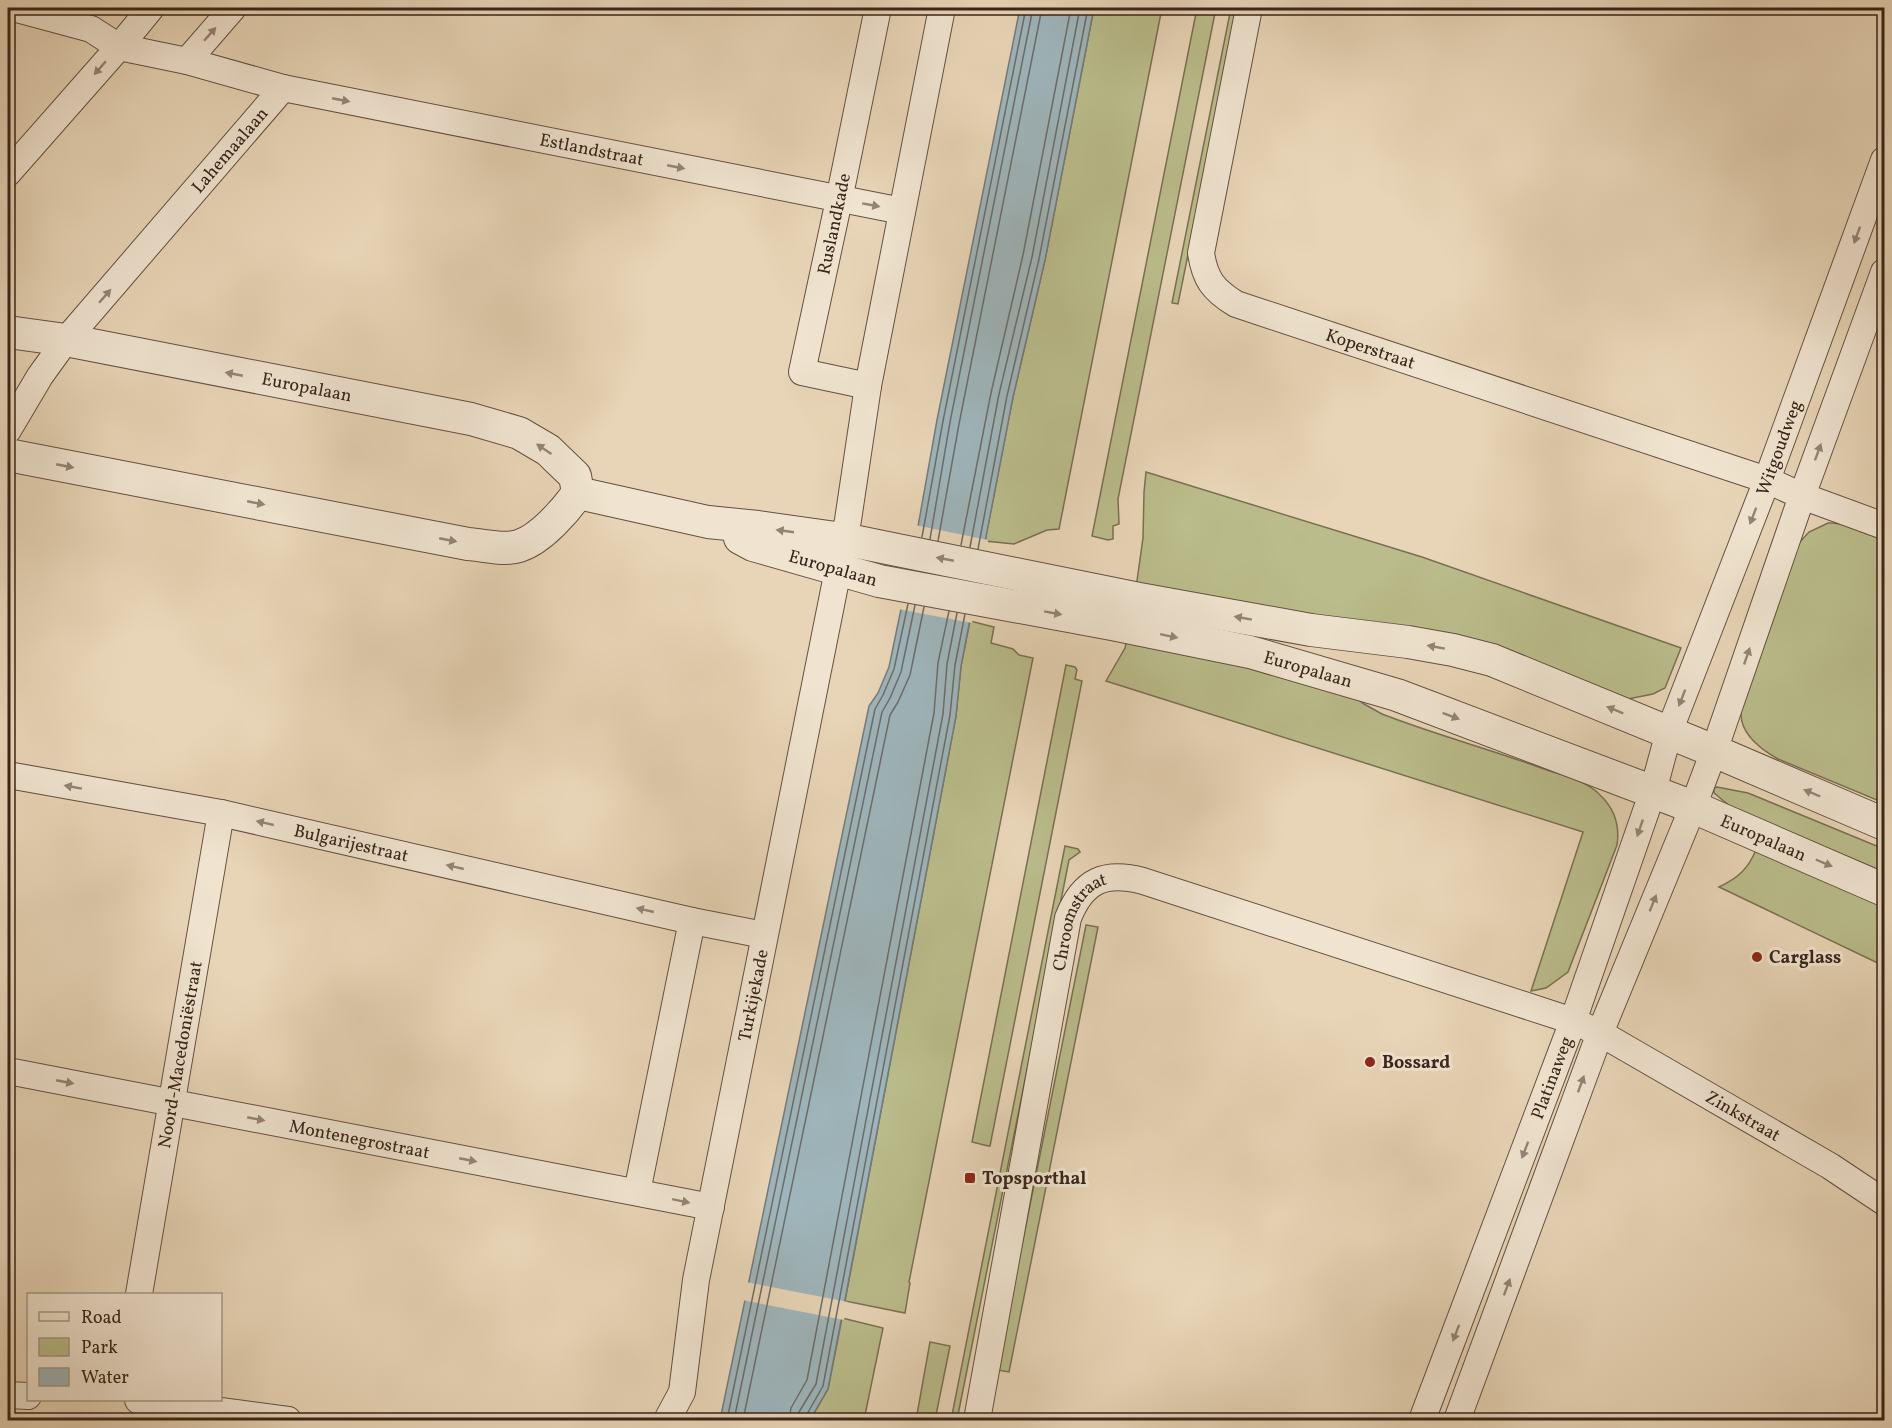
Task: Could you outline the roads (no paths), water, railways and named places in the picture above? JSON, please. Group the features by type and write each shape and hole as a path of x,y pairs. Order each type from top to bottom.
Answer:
{"street":[{"path":"13,8 91,29 119,47"},
{"path":"8,174 151,8"},
{"path":"187,61 233,8"},
{"name":"Ruslandkade","path":"868,386 802,372 878,8"},
{"path":"840,554 848,520 868,386 942,8"},
{"name":"Koperstraat","path":"1249,8 1201,253 1204,269 1211,284 1222,295 1236,304 1767,480 1802,496 1884,526"},
{"name":"Lahemaalaan","path":"8,430 40,376 66,340 283,88 187,61 119,47"},
{"name":"Estlandstraat","path":"283,88 902,211"},
{"name":"Witgoudweg","path":"1669,732 1767,480 1884,160"},
{"path":"1714,751 1802,496 1884,272"},
{"name":"Europalaan","path":"8,332 66,340 471,419 519,433 549,450 565,465 575,476 578,493 708,522 758,527 840,554 879,581 1250,652 1397,695 1693,807 1884,890"},
{"path":"8,455 456,542 504,547 519,546 537,536 555,520 578,493"},
{"name":"Europalaan","path":"840,554 886,547 1139,599 1311,630 1408,642 1492,660 1669,732 1884,824"},
{"name":"Turkijekade","path":"667,1420 682,1392 696,1280 840,554"},
{"name":"Platinaweg","path":"1422,1420 1574,1021 1653,791 1669,732"},
{"name":"Platinaweg","path":"1457,1420 1600,1033 1714,751"},
{"name":"Bulgarijestraat","path":"8,775 220,813 692,921 764,935"},
{"name":"Noord-Macedoniëstraat","path":"139,1293 220,813"},
{"name":"Chroomstraat","path":"977,1420 1068,918 1083,890 1096,881 1112,877 1127,877 1143,881 1574,1021 1600,1033"},
{"path":"637,1192 692,921"},
{"name":"Zinkstraat","path":"1600,1033 1830,1166 1884,1202"},
{"name":"Montenegrostraat","path":"8,1071 711,1207"},
{"path":"8,1395 27,1396"},
{"path":"146,1401 288,1420"}],"water":[{"path":"1020,8 1094,8 1045,260 1013,397 961,666 956,716 828,1389 810,1420 720,1420 869,706 878,693 889,667"}],"place":[{"name":"Carglass","path":"1757,957"},
{"name":"Bossard","path":"1370,1062"},
{"name":"Topsporthal","path":"970,1178"}]}
